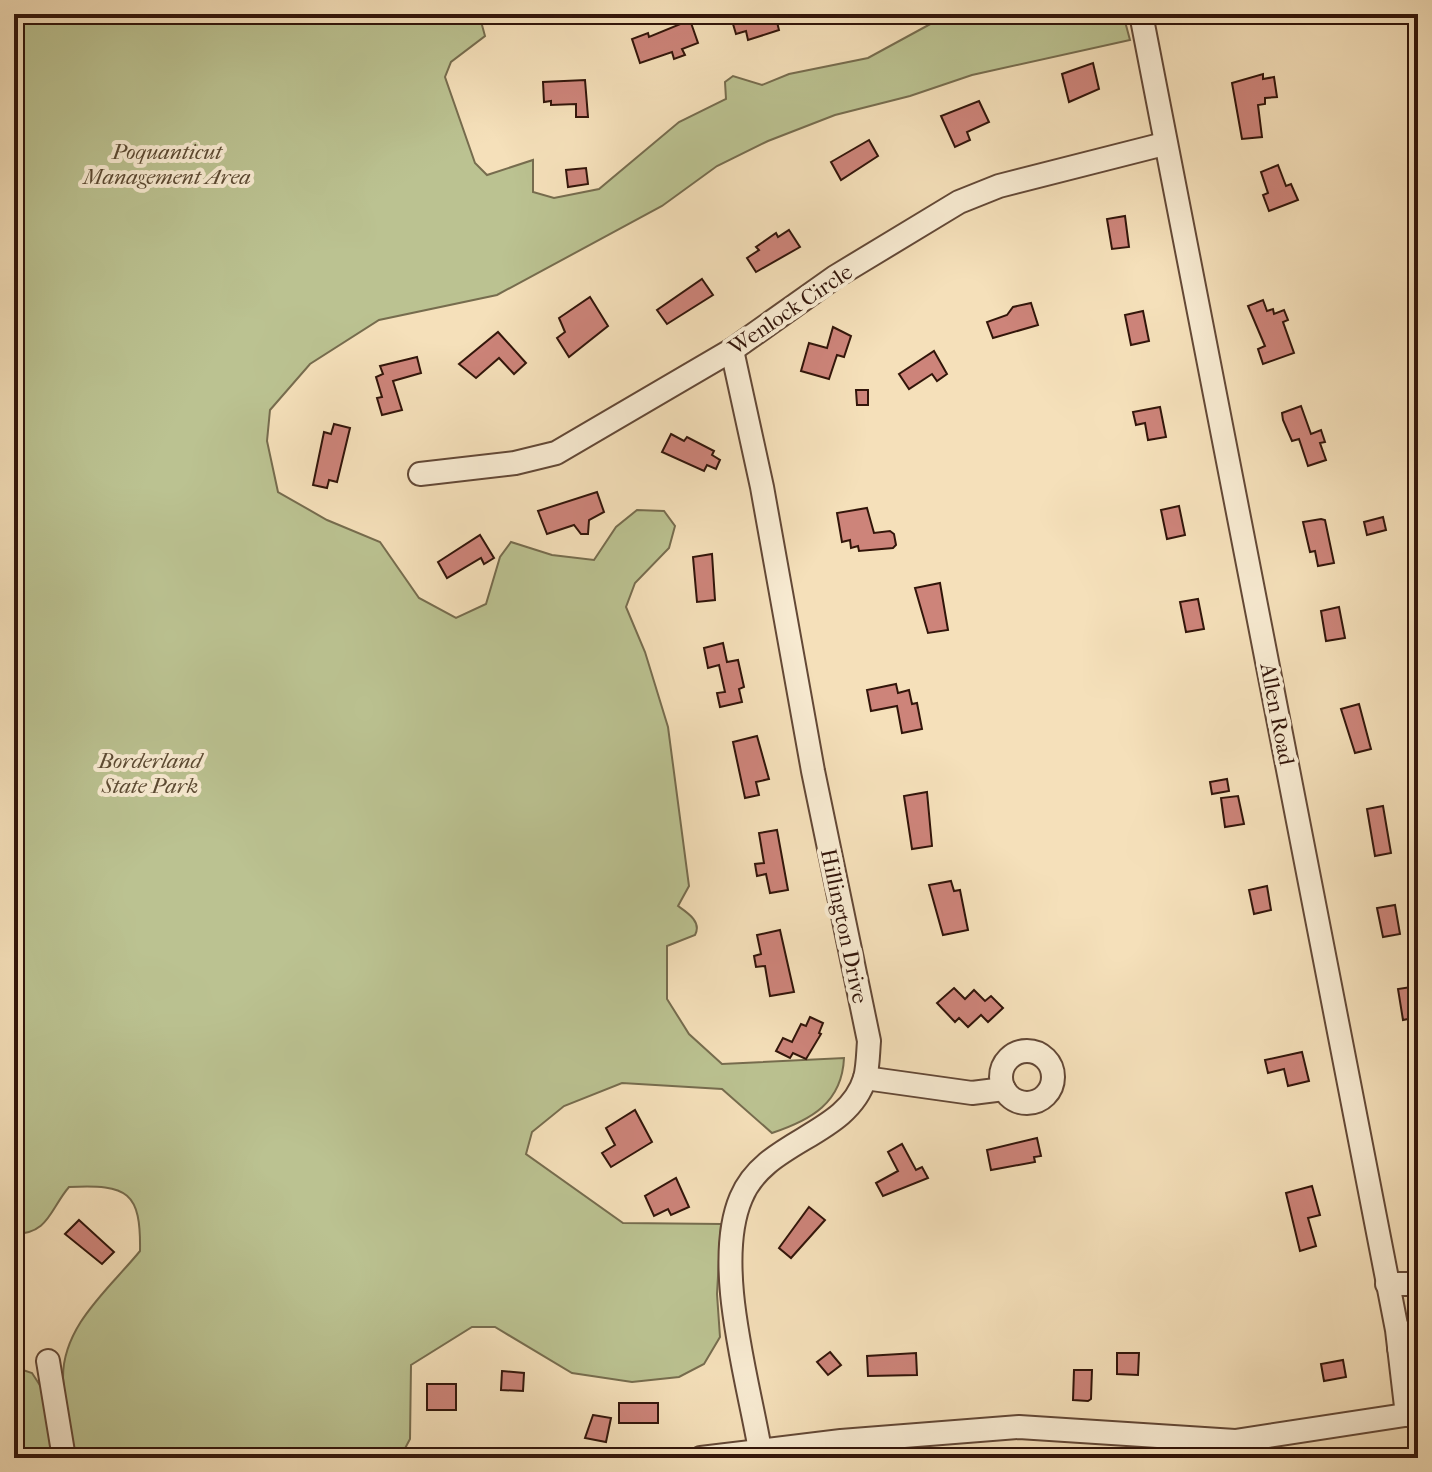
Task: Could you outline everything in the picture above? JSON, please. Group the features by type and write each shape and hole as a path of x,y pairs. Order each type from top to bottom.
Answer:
{"street":[{"name":"Allen Road","path":"1141,14 1412,1414"},
{"name":"Wenlock Circle","path":"420,474 515,463 556,453 732,350 835,277 959,202 999,186 1164,144"},
{"name":"Hillington Drive","path":"732,350 762,487 813,771 867,1030 865,1078 843,1113 778,1152 756,1172 741,1196 732,1225 728,1265 760,1450"},
{"path":"865,1078 972,1093 1004,1089"},
{"path":"1387,1284 1418,1284"},
{"path":"1399,1348 1418,1325"},
{"path":"48,1361 64,1458"},
{"path":"701,1458 1019,1427 1235,1450 1412,1414"}],"green space":[{"path":"14,14 479,14 485,36 451,62 445,77 475,163 487,175 533,160 533,192 554,198 599,189 679,122 726,99 725,82 733,76 762,85 789,74 868,58 934,22 959,14 1123,14 1130,40 972,75 910,96 835,115 768,141 717,166 662,206 497,295 379,320 310,364 270,410 267,441 278,492 327,520 380,542 419,598 456,618 486,604 500,557 511,542 552,555 594,560 616,527 637,510 664,511 675,526 669,548 635,583 626,607 645,652 668,727 689,886 678,906 693,918 697,926 695,935 667,946 667,999 689,1034 722,1064 844,1058 837,1087 822,1108 772,1133 722,1089 622,1083 564,1106 532,1132 526,1154 623,1223 721,1224 717,1294 720,1337 704,1364 679,1377 632,1382 572,1373 495,1327 472,1327 411,1365 410,1439 401,1456 75,1458 63,1377 65,1358 79,1324 90,1308 140,1251 140,1231 134,1204 127,1196 118,1190 89,1186 69,1187 42,1225 26,1233 14,1234"},
{"path":"14,1367 32,1373 43,1390 54,1458 14,1458"}],"building":[{"path":"730,14 775,14 779,30 748,40 746,31 736,34"},
{"path":"690,20 698,43 682,49 685,55 674,59 672,52 640,63 632,39 648,33 649,37"},
{"path":"1093,63 1099,89 1069,102 1062,74"},
{"path":"1263,74 1263,79 1274,77 1277,97 1265,98 1265,104 1258,105 1262,137 1242,139 1232,83"},
{"path":"585,80 588,117 576,117 576,104 551,105 551,101 544,102 543,82"},
{"path":"979,101 989,122 967,132 970,140 955,147 941,116"},
{"path":"869,140 878,156 841,180 831,162"},
{"path":"1278,165 1286,186 1291,184 1298,200 1269,211 1263,195 1268,193 1261,172"},
{"path":"586,168 588,184 568,187 566,170"},
{"path":"1125,216 1129,247 1112,249 1107,219"},
{"path":"789,230 800,247 756,272 747,258 759,250 756,247 776,233 778,237"},
{"path":"702,279 713,295 667,324 657,310"},
{"path":"590,297 608,326 569,357 557,338 565,332 559,318"},
{"path":"1263,300 1267,311 1273,309 1274,314 1284,310 1288,320 1283,322 1294,353 1263,364 1258,349 1265,346 1248,306"},
{"path":"1031,303 1038,325 993,338 987,322 1007,315 1013,307"},
{"path":"1143,311 1149,341 1131,345 1125,315"},
{"path":"833,327 851,336 844,357 837,355 829,379 801,371 809,343 827,348"},
{"path":"498,332 526,363 514,374 499,358 476,378 459,364"},
{"path":"934,351 947,374 937,381 932,374 909,389 899,374"},
{"path":"417,357 421,373 393,381 402,410 382,415 377,398 382,397 376,377 383,374 380,366"},
{"path":"856,390 868,390 868,405 857,405"},
{"path":"1301,406 1311,434 1321,430 1325,442 1320,443 1326,460 1308,466 1299,439 1292,441 1282,413"},
{"path":"1160,407 1166,437 1148,440 1145,423 1136,425 1133,412"},
{"path":"334,424 350,428 337,482 329,480 327,488 313,485 324,432 331,434"},
{"path":"671,434 684,441 687,437 714,451 712,455 720,460 716,469 707,465 704,471 662,452"},
{"path":"597,492 604,512 589,520 588,534 581,534 574,525 547,534 538,511"},
{"path":"1179,506 1185,535 1167,539 1161,510"},
{"path":"867,508 874,533 890,531 894,534 896,545 893,548 859,551 858,546 851,548 850,540 842,542 837,513"},
{"path":"1383,517 1386,530 1367,535 1364,522"},
{"path":"1325,520 1334,563 1318,566 1315,551 1310,552 1303,522"},
{"path":"480,535 494,558 484,564 481,558 447,578 438,562"},
{"path":"712,554 715,600 697,602 693,557"},
{"path":"940,583 948,630 928,633 915,588"},
{"path":"1198,599 1204,629 1186,632 1180,602"},
{"path":"1339,607 1345,638 1326,641 1321,611"},
{"path":"723,643 727,662 738,660 744,687 739,689 742,702 720,707 717,693 725,692 719,665 708,668 704,648"},
{"path":"896,684 898,693 909,690 912,704 917,703 922,729 902,733 897,706 871,711 867,690"},
{"path":"1359,704 1371,749 1355,753 1341,709"},
{"path":"757,736 769,779 756,782 759,795 745,798 733,742"},
{"path":"1227,779 1229,791 1212,794 1210,782"},
{"path":"927,792 932,846 912,849 904,796"},
{"path":"1238,796 1244,824 1225,827 1221,798"},
{"path":"1383,806 1391,853 1375,856 1367,809"},
{"path":"777,830 788,890 770,893 766,874 757,876 755,864 764,863 759,833"},
{"path":"951,881 954,891 960,890 968,930 943,935 929,885"},
{"path":"1267,886 1271,910 1254,914 1249,890"},
{"path":"1395,905 1400,934 1383,937 1377,908"},
{"path":"780,930 794,992 770,996 765,966 756,967 754,956 761,954 757,935"},
{"path":"1418,986 1418,1017 1403,1020 1398,989"},
{"path":"954,988 965,999 974,990 985,1001 991,996 1003,1008 988,1022 981,1015 968,1027 959,1018 955,1022 937,1003"},
{"path":"810,1017 823,1023 821,1034 806,1059 793,1053 790,1058 776,1051 783,1038 792,1042 801,1024 806,1026"},
{"path":"1302,1052 1309,1081 1288,1086 1284,1069 1268,1073 1265,1060"},
{"path":"635,1110 652,1142 611,1167 602,1153 615,1145 606,1128"},
{"path":"1037,1138 1041,1156 1034,1157 1035,1162 991,1170 987,1150"},
{"path":"902,1144 916,1170 922,1167 928,1178 883,1196 876,1183 898,1171 888,1152"},
{"path":"676,1178 689,1207 671,1215 668,1209 654,1216 645,1196"},
{"path":"1312,1186 1320,1215 1308,1218 1316,1246 1300,1251 1286,1193"},
{"path":"809,1207 825,1220 791,1258 779,1248"},
{"path":"79,1220 114,1252 102,1264 65,1234"},
{"path":"830,1352 841,1365 828,1375 817,1362"},
{"path":"916,1353 917,1375 868,1376 867,1356"},
{"path":"1117,1353 1139,1353 1138,1375 1117,1374"},
{"path":"1343,1360 1346,1377 1324,1381 1321,1364"},
{"path":"1074,1370 1092,1370 1091,1399 1088,1401 1073,1400"},
{"path":"502,1371 524,1373 523,1391 501,1390"},
{"path":"427,1384 456,1384 456,1410 427,1410"},
{"path":"619,1403 658,1403 658,1423 619,1423"},
{"path":"593,1415 611,1418 606,1442 585,1438"}],"park label":[{"name":"Poquanticut Management Area","path":"167,164"},
{"name":"Borderland State Park","path":"150,772"}]}
